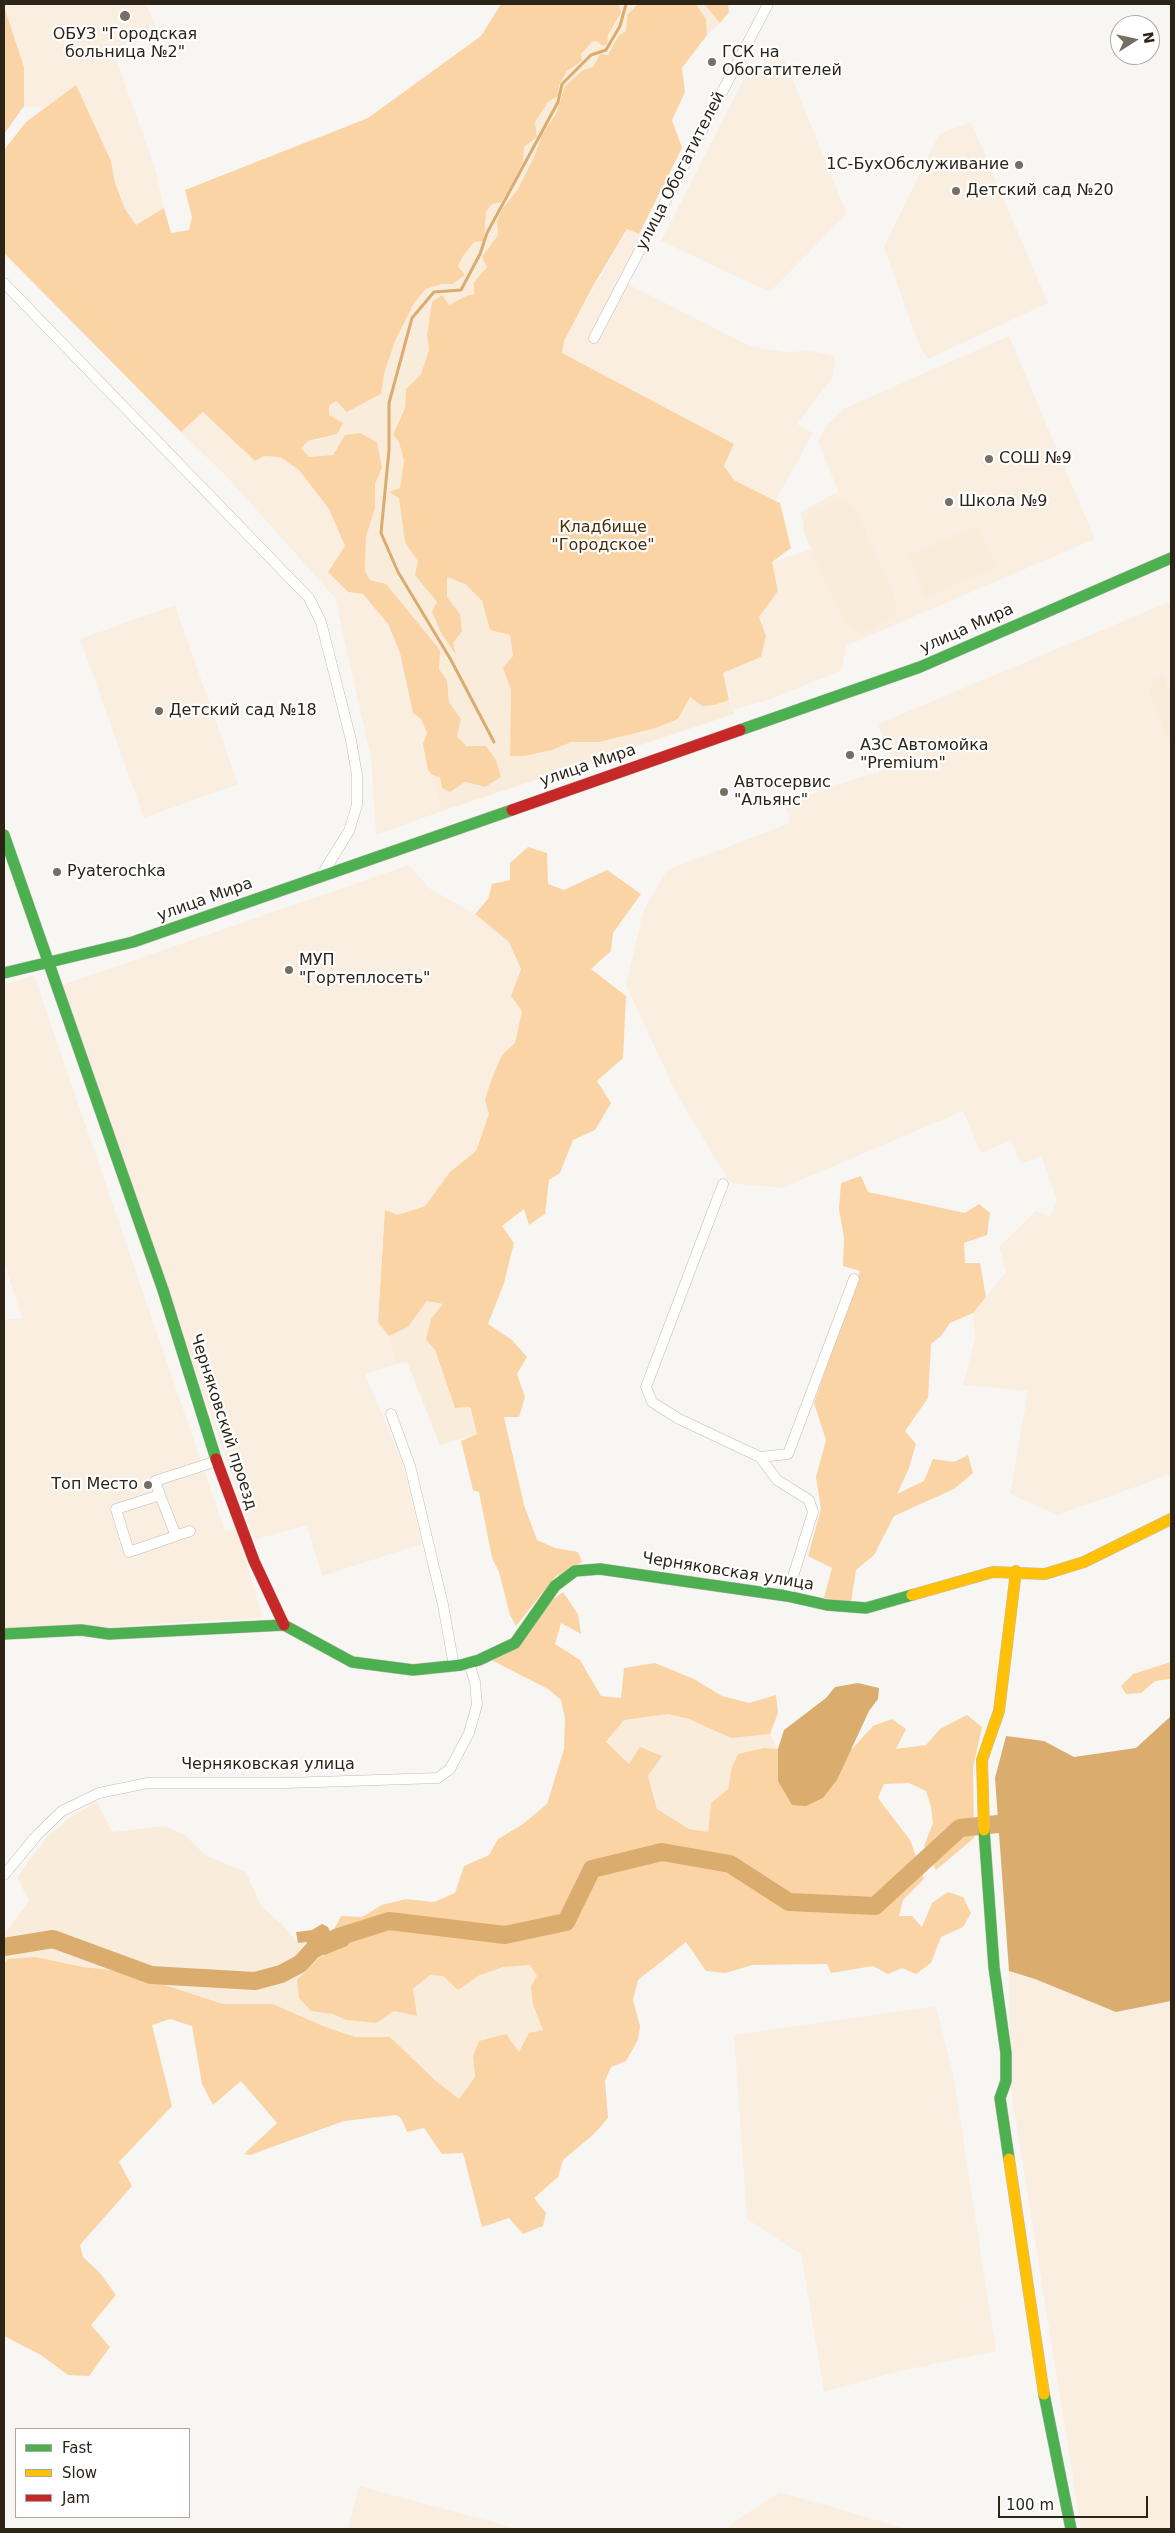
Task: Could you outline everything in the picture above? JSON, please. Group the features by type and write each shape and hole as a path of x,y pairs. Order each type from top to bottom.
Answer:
{"street":[{"name":"улица Обогатителей","path":"594,338 768,4"},
{"path":"4,283 309,598 321,622 351,740 357,775 356,804 349,831 321,876"},
{"name":"улица Мира","path":"4,973 47,961 83,955 133,942 920,667 1171,558"},
{"name":"Черняковский проезд","path":"4,835 163,1290 217,1461 254,1561 284,1625"},
{"path":"723,1184 646,1387 652,1402 679,1419 760,1458 777,1480 809,1500 813,1512 787,1596"},
{"path":"760,1458 788,1454 854,1280"},
{"path":"391,1414 410,1466 443,1605 454,1666"},
{"path":"176,1536 155,1481 217,1461"},
{"path":"160,1495 116,1509 128,1552 190,1531"},
{"name":"Черняковская улица","path":"284,1625 352,1662 413,1670 454,1666 469,1663 515,1643 555,1586 575,1571 600,1569 787,1596 827,1605 866,1608 994,1572 1016,1571 1045,1574 1084,1562 1171,1519"},
{"path":"1016,1571 999,1711 982,1760 984,1840 994,1967 1006,2053 1006,2081 1000,2098 1041,2373 1071,2529"},
{"path":"4,1634 81,1630 109,1634 284,1625"},
{"name":"Черняковская улица","path":"4,1875 37,1836 62,1811 99,1793 148,1782 296,1782 438,1778 450,1769 469,1733 477,1705 475,1682 469,1663"}],"shaded area":[{"path":"4,4 146,4 157,29 113,50 156,171 164,208 137,225 125,209 115,183 111,161 75,86 45,107 24,106 24,67"},
{"path":"619,4 638,4 627,15 626,31 619,35 608,55 600,54 593,67 565,86 556,114 542,134 535,155 518,189 503,208 499,235 489,247 487,267 474,282 474,295 466,296 449,305 432,302 427,335 429,350 421,374 406,389 405,408 396,424 404,461 400,488 389,492 399,498 405,543 419,561 428,590 437,603 455,653 453,643 460,614 447,597 446,577 465,584 482,601 490,630 510,635 513,656 503,668 511,690 510,756 552,750 571,742 599,742 656,728 678,719 690,697 714,705 729,700 734,714 442,811 432,775 485,787 467,746 457,737 461,719 449,702 447,680 439,669 420,628 386,584 370,580 365,571 366,537 375,508 375,484 382,468 345,435 333,455 308,457 301,448 308,441 323,439 329,406 336,401 348,412 381,394 384,374 395,341 414,303 426,289 442,284 453,284 465,275 458,266 463,256 486,226 486,212 523,162 524,147 537,137 535,122 548,102 558,96 559,85 567,71 582,61 580,54 592,42 608,35 621,14"},
{"path":"696,4 704,4 720,23 707,35 706,19"},
{"path":"784,58 847,214 770,292 661,241 748,71"},
{"name":"Детский сад №20","path":"971,122 1048,303 928,359 921,350 884,247 939,134"},
{"path":"628,229 639,234 640,239 618,279 750,346 784,352 811,351 835,356 833,377 797,424 813,433 776,500 734,480 724,466 734,444 562,353 563,341"},
{"name":"Школа №9","path":"1009,336 1095,539 846,646 842,670 768,700 733,710 723,673 761,657 766,636 758,617 778,591 772,562 812,549 800,513 838,491 818,441 827,425 845,408"},
{"path":"203,412 255,460 264,456 280,457 299,470 329,509 345,546 328,572 347,592 363,594 388,624 400,653 413,713 421,719 427,733 423,744 442,811 376,835 371,758 335,598 227,477 181,432"},
{"path":"837,498 848,501 857,511 895,599 896,610 893,617 873,629 863,632 853,631 844,622 803,531 804,520 809,512"},
{"path":"977,525 996,567 926,598 908,556"},
{"path":"1171,601 1171,1474 1058,1515 1010,1494 1028,1391 963,1385 975,1338 973,1313 1006,1272 999,1247 1036,1211 1050,1216 1057,1200 1041,1156 1021,1164 1011,1140 981,1153 963,1111 782,1188 730,1183 675,1091 626,985 643,912 667,870 790,823 785,803 895,766 878,724"},
{"name":"Детский сад №18","path":"175,605 238,784 144,818 80,639"},
{"path":"1164,675 1171,698 1171,738 1167,740 1149,689 1154,686 1151,680"},
{"path":"409,865 429,888 475,914 509,942 521,969 511,996 522,1011 515,1043 502,1055 485,1100 489,1114 476,1151 450,1172 425,1206 398,1215 385,1210 378,1321 389,1336 396,1364 365,1374 403,1464 422,1544 322,1576 307,1525 254,1540 62,985"},
{"path":"34,975 225,1531 236,1528 263,1618 101,1627 4,1628 4,1320 22,1318 4,1263 4,985"},
{"path":"427,1301 443,1304 426,1340 435,1350 455,1408 469,1407 477,1434 440,1445 407,1362 396,1364 389,1336 408,1327"},
{"path":"858,1683 879,1688 878,1699 869,1711 837,1780 823,1798 806,1806 792,1805 778,1781 778,1749 784,1730 826,1698 835,1687"},
{"path":"668,1714 689,1719 731,1738 770,1734 778,1749 764,1748 732,1767 728,1789 711,1803 708,1833 689,1829 657,1809 648,1776 662,1756 629,1764 606,1743 624,1720"},
{"path":"1171,1716 1171,2001 1116,2012 1035,1979 1009,1971 995,1778 1006,1736 1044,1741 1074,1757 1136,1748"},
{"path":"97,1802 112,1832 164,1826 185,1835 205,1855 246,1872 261,1906 283,1925 298,1943 306,1942 316,1953 325,1955 320,1958 311,2011 332,2014 347,2020 394,2011 416,2016 413,1989 430,1975 443,1976 458,1990 480,1975 504,1967 530,1964 537,1976 533,2005 543,2030 519,2052 473,2056 475,2077 459,2099 436,2081 390,2037 355,2037 323,2026 273,2004 224,2004 122,1971 9,1959 4,1964 4,1934 29,1901 17,1877 47,1837 72,1816"},
{"path":"322,1924 328,1927 335,1942 351,1931 356,1934 347,1946 325,1955 316,1953 306,1942 298,1943 296,1932 312,1930"},
{"path":"1009,1971 1035,1979 1116,2012 1171,2001 1171,2529 1081,2529 1010,2084"},
{"path":"936,2006 953,2073 996,2351 896,2372 824,2392 801,2254 747,2219 734,2035"},
{"path":"359,2486 519,2529 348,2529"},
{"path":"780,2492 907,2529 728,2529 735,2521"}],"green space":[{"path":"501,4 619,4 621,13 608,35 607,44 603,46 597,41 592,42 581,54 582,61 567,71 559,85 558,96 548,102 535,122 537,137 524,147 523,162 511,185 501,202 492,204 486,212 484,241 474,242 458,266 465,275 453,284 442,284 426,289 414,303 395,341 384,374 381,394 347,412 336,401 329,406 329,415 343,423 337,434 308,441 301,448 309,457 333,455 345,435 360,433 377,442 382,468 375,484 375,508 366,537 365,571 370,580 386,584 440,650 439,669 447,680 449,702 461,719 457,737 467,746 486,746 496,760 501,777 485,787 465,782 450,792 442,788 440,777 432,775 428,770 423,744 427,733 421,719 413,713 400,653 388,624 363,594 348,592 328,572 345,546 329,509 299,470 280,457 264,456 255,461 203,412 181,432 4,253 4,150 26,122 76,85 111,161 115,183 125,209 136,225 164,208 171,233 189,230 192,217 185,190 368,118 481,36"},
{"name":"Кладбище \"Городское\"","path":"638,4 696,4 706,19 707,35 682,68 685,92 672,120 682,148 639,234 627,229 593,286 564,341 562,353 734,444 724,466 734,480 780,503 791,548 772,562 778,591 759,617 766,636 761,657 723,673 729,700 714,705 702,706 690,697 678,719 656,728 599,742 571,742 552,750 524,756 510,756 511,690 503,668 513,656 510,635 490,630 482,601 465,584 447,577 447,597 460,614 462,631 453,643 456,655 441,633 432,612 437,602 415,575 418,561 405,543 399,498 389,492 400,488 404,461 399,442 393,434 405,408 406,389 421,374 429,350 427,335 432,302 442,295 449,305 474,294 474,282 487,267 482,257 498,235 497,221 503,208 518,189 535,155 542,134 556,114 565,86 583,70 593,67 600,54 608,55 619,35 626,31 627,15"},
{"path":"704,4 728,4 729,12 720,23"},
{"path":"4,6 24,67 24,106 4,134"},
{"path":"528,847 547,853 548,884 564,890 607,870 641,894 613,933 611,951 591,969 626,996 623,1058 597,1081 611,1103 595,1130 573,1140 560,1173 549,1180 545,1214 529,1225 524,1209 502,1226 514,1243 504,1283 488,1324 512,1340 527,1357 517,1374 525,1397 519,1417 504,1417 524,1505 537,1540 555,1548 578,1552 582,1562 555,1577 516,1626 510,1615 499,1572 492,1558 479,1492 473,1490 461,1441 477,1434 470,1407 455,1408 435,1350 426,1340 431,1319 443,1304 427,1301 408,1327 389,1336 378,1322 385,1210 398,1215 425,1206 450,1172 476,1151 489,1114 485,1100 492,1078 502,1055 515,1043 522,1011 511,996 521,969 509,942 475,914 488,899 492,884 510,880 510,863"},
{"path":"861,1176 868,1192 965,1213 979,1204 990,1213 987,1235 964,1243 965,1263 980,1263 986,1297 973,1313 950,1323 941,1336 931,1344 928,1398 905,1431 916,1444 909,1468 897,1494 924,1481 933,1459 954,1462 968,1455 973,1473 954,1489 894,1516 874,1555 856,1570 851,1602 824,1598 832,1568 808,1556 821,1509 816,1477 826,1440 814,1403 860,1271 843,1266 844,1238 839,1209 841,1183"},
{"path":"563,1592 578,1614 581,1634 561,1623 555,1644 580,1660 601,1696 621,1698 624,1668 655,1663 694,1679 722,1696 749,1703 776,1695 778,1713 770,1734 731,1738 689,1719 668,1714 624,1720 606,1742 629,1764 640,1747 662,1756 648,1776 657,1809 689,1829 708,1832 711,1803 728,1789 732,1767 738,1754 764,1748 778,1749 778,1781 806,1806 823,1798 837,1780 850,1751 873,1726 892,1719 906,1729 896,1749 926,1745 940,1729 967,1715 982,1727 973,1768 974,1838 936,1870 924,1846 933,1823 926,1791 909,1783 884,1784 878,1798 910,1840 924,1879 903,1900 899,1916 912,1916 922,1927 932,1903 948,1892 963,1897 971,1913 963,1927 941,1937 931,1963 916,1974 902,1968 888,1974 873,1966 831,1973 827,1964 752,1965 726,1973 706,1971 686,1942 638,1980 633,2000 640,2026 638,2040 626,2061 611,2067 605,2081 608,2118 594,2134 563,2160 558,2177 534,2198 546,2213 543,2226 523,2234 509,2218 482,2227 463,2153 442,2154 424,2128 407,2132 401,2118 396,2115 344,2121 250,2155 244,2154 277,2123 241,2081 213,2105 202,2084 192,2026 170,2019 152,2025 172,2106 119,2162 132,2186 80,2245 83,2257 100,2273 116,2295 91,2325 110,2347 89,2376 68,2375 41,2355 4,2336 4,1964 8,1959 35,1957 83,1967 122,1971 223,2004 273,2004 323,2026 355,2037 390,2037 436,2081 459,2099 475,2077 473,2056 479,2041 506,2034 519,2052 529,2033 543,2030 533,2005 531,1986 537,1976 530,1965 504,1967 480,1975 458,1990 443,1976 430,1975 413,1989 417,2016 394,2011 376,2023 347,2020 332,2014 311,2011 299,1998 297,1980 320,1957 340,1949 332,1933 341,1916 362,1917 382,1905 406,1899 434,1902 455,1893 464,1866 489,1855 498,1839 523,1824 547,1804 564,1749 565,1719 561,1700 548,1689 493,1661 553,1599"},
{"path":"1171,1662 1171,1679 1155,1681 1141,1693 1126,1694 1121,1686 1133,1674"}],"waterway":[{"path":"494,742 451,660 398,572 381,533 389,450 389,403 412,318 434,292 461,290 480,254 487,233 558,102 562,84 591,55 606,50 620,26 626,4"},
{"path":"4,1947 53,1939 151,1975 255,1981 281,1974 300,1964 313,1950 338,1937 389,1921 505,1935 566,1922 592,1869 662,1852 730,1864 789,1902 875,1906 960,1828 998,1824"}],"traffic: fast":[{"path":"740,730 920,667 1171,558"},
{"path":"4,973 133,942 512,810"},
{"path":"4,835 163,1290 216,1459"},
{"path":"284,1625 352,1662 413,1670 461,1665 479,1660 515,1643 555,1586 575,1571 600,1569 787,1596 827,1605 866,1608 912,1595"},
{"path":"4,1634 81,1630 109,1634 284,1625"},
{"path":"984,1830 994,1967 1006,2053 1006,2081 1000,2098 1009,2159"},
{"path":"1044,2394 1071,2529"}],"traffic: slow":[{"path":"912,1595 993,1572 1045,1574 1084,1562 1171,1519"},
{"path":"984,1830 982,1760 999,1711 1016,1571"},
{"path":"1009,2159 1044,2394"}],"traffic: jam":[{"path":"512,810 740,730"},
{"path":"216,1459 254,1561 284,1625"}],"place":[{"name":"ОБУЗ \"Городская больница №2\"","path":"125,16"},
{"name":"ГСК на Обогатителей","path":"712,62"},
{"name":"1С-БухОбслуживание","path":"1019,165"},
{"name":"Детский сад №20","path":"956,191"},
{"name":"СОШ №9","path":"989,459"},
{"name":"Школа №9","path":"949,502"},
{"name":"Детский сад №18","path":"159,711"},
{"name":"АЗС Автомойка \"Premium\"","path":"850,755"},
{"name":"Автосервис \"Альянс\"","path":"724,792"},
{"name":"Pyaterochka","path":"57,872"},
{"name":"МУП \"Гортеплосеть\"","path":"289,970"},
{"name":"Топ Место","path":"148,1485"}]}
